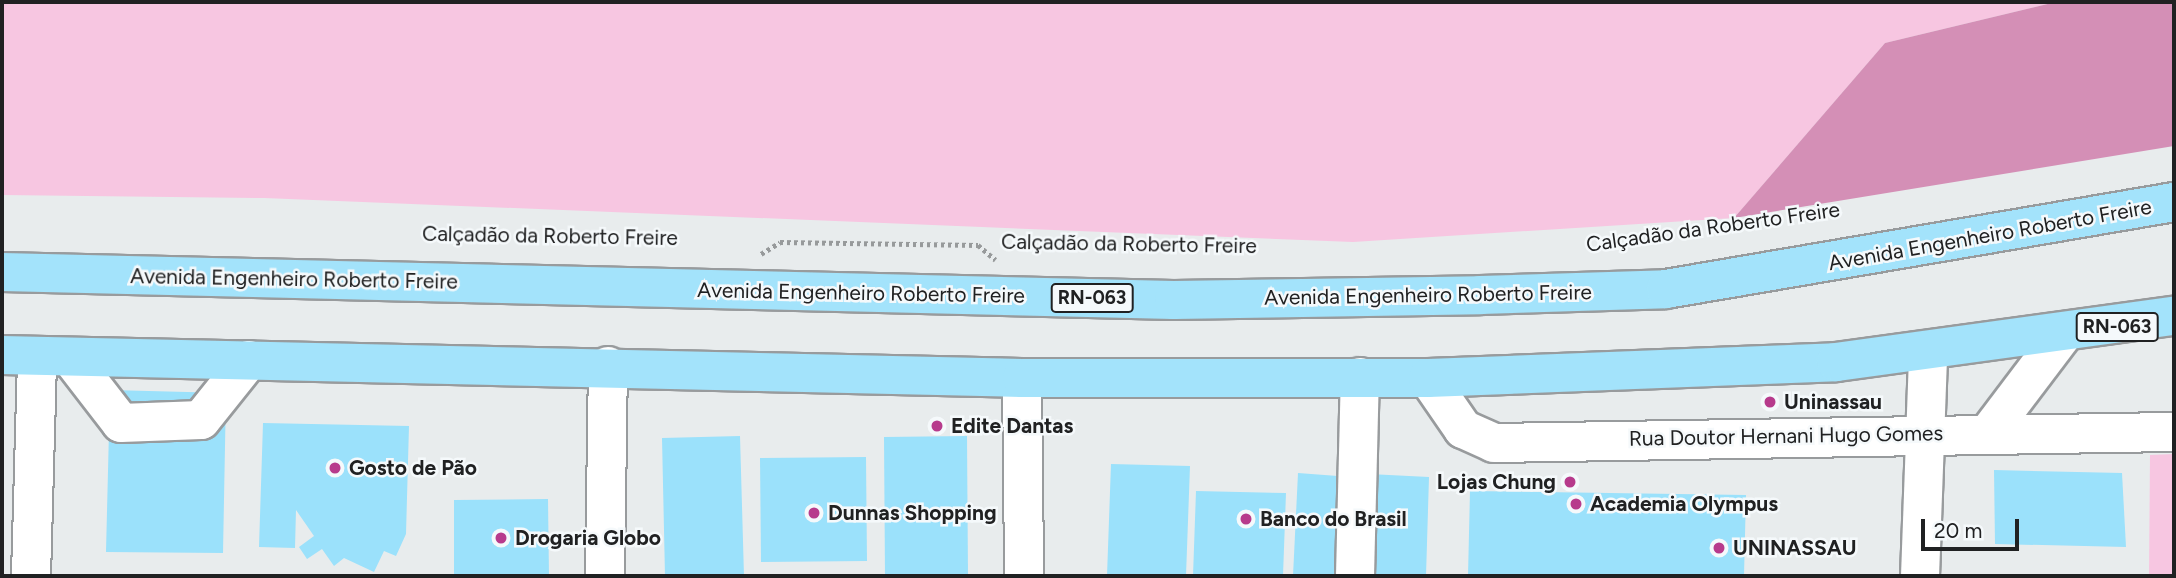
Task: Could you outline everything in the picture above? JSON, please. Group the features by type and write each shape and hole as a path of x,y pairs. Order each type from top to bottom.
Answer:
{"main road":[{"name":"Avenida Engenheiro Roberto Freire","path":"2,272 1174,300 1480,295 1666,289 2174,202"},
{"name":"RN-063","path":"36,356 608,366 1022,378 1428,378 1741,369 1928,353 2061,337 2174,316"}],"street":[{"path":"1990,431 2061,337"},
{"path":"1920,576 1922,433 1928,353"},
{"path":"36,356 121,422 201,420 249,360"},
{"path":"31,576 36,356"},
{"path":"605,576 608,366"},
{"path":"1355,576 1360,377"},
{"path":"1022,378 1024,576"},
{"name":"Rua Doutor Hernani Hugo Gomes","path":"1428,378 1463,429 1494,443 1990,431 2174,432"}],"path":[{"name":"Calçadão da Roberto Freire","path":"745,256 759,256 780,242 978,245 996,261 1010,261"}],"shaded area":[{"path":"2,2 2056,2 1885,43 1734,218 1353,242 264,198 2,195"},
{"path":"2056,2 2174,2 2174,146 1734,218 1885,43"},
{"path":"2174,454 2174,576 2149,576 2150,455"}],"building":[{"path":"110,390 226,393 223,553 106,552"},
{"name":"Gosto de Pão","path":"263,423 409,426 406,534 396,556 384,551 374,572 344,558 334,566 322,549 307,559 299,547 314,536 296,510 295,548 259,547"},
{"path":"740,436 744,576 665,576 662,438"},
{"path":"967,436 968,576 885,576 884,437"},
{"path":"866,457 867,561 761,562 760,458"},
{"path":"1111,464 1190,466 1186,576 1107,576"},
{"path":"1994,470 2122,473 2126,547 1995,544"},
{"path":"1298,473 1351,477 1348,576 1293,576"},
{"path":"1369,474 1429,477 1426,576 1365,576"},
{"path":"1196,491 1286,493 1283,576 1193,576"},
{"path":"1470,491 1746,495 1744,576 1468,576"},
{"name":"Drogaria Globo","path":"548,499 549,576 454,576 454,500"}],"place":[{"name":"Uninassau","path":"1770,402"},
{"name":"Edite Dantas","path":"937,426"},
{"name":"Gosto de Pão","path":"335,468"},
{"name":"Lojas Chung","path":"1570,482"},
{"name":"Academia Olympus","path":"1576,504"},
{"name":"Dunnas Shopping","path":"814,513"},
{"name":"Banco do Brasil","path":"1246,519"},
{"name":"Drogaria Globo","path":"501,538"},
{"name":"UNINASSAU","path":"1719,548"}]}
